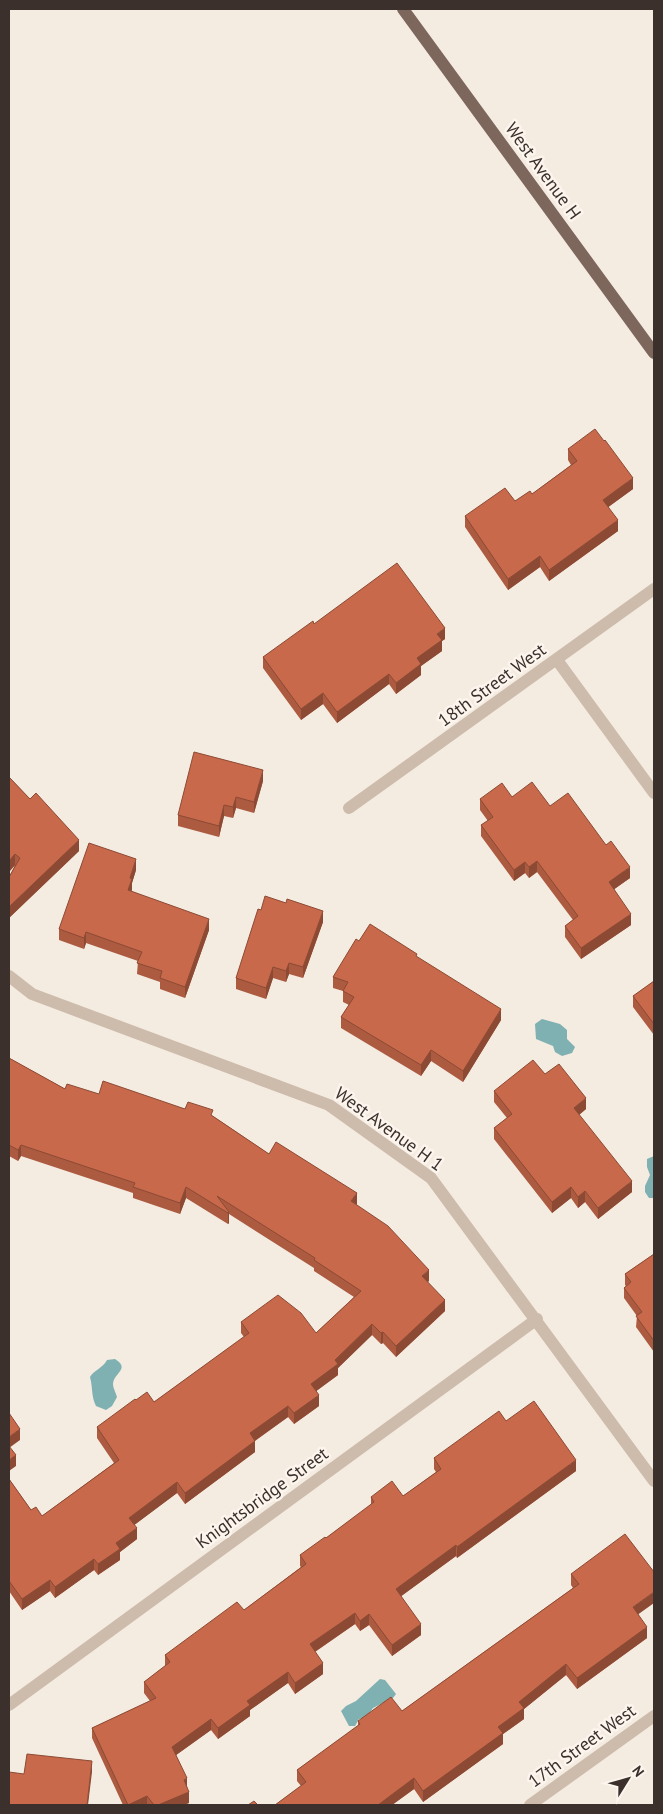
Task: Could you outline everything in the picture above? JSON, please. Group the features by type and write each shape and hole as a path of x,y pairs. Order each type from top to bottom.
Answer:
{"main road":[{"name":"West Avenue H","path":"403,9 654,353"}],"street":[{"name":"18th Street West","path":"349,808 654,589"},
{"path":"557,660 654,793"},
{"name":"West Avenue H 1","path":"9,976 32,994 329,1105 431,1178 537,1319 654,1481"},
{"name":"Knightsbridge Street","path":"9,1704 537,1319"},
{"name":"17th Street West","path":"530,1805 654,1716"}],"water":[{"path":"542,1019 560,1024 567,1030 567,1039 575,1047 572,1053 562,1056 555,1052 553,1046 536,1039 535,1024"},
{"path":"654,1156 654,1198 649,1198 645,1192 645,1186 650,1175 647,1159"},
{"path":"115,1359 120,1362 121,1366 113,1384 117,1397 112,1406 106,1410 96,1406 93,1399 90,1377 107,1360"},
{"path":"380,1679 385,1680 396,1694 393,1698 373,1708 367,1717 359,1719 355,1726 349,1726 341,1711 356,1701"}],"building":[{"path":"595,429 633,478 603,500 618,520 549,570 540,556 508,579 465,516 505,488 515,501 530,491 532,494 577,461 568,449"},
{"path":"397,563 445,628 437,634 442,640 417,658 421,664 396,683 389,674 337,712 323,693 301,709 263,657 313,621 314,624"},
{"path":"194,752 263,770 254,802 236,797 233,807 224,805 219,826 178,815"},
{"path":"9,777 30,799 36,793 79,840 9,907 9,877 20,858 15,854 9,861"},
{"path":"532,782 550,806 568,793 606,845 611,841 630,867 609,882 631,914 581,948 565,926 578,916 537,861 529,867 525,862 514,870 481,825 493,817 480,799 502,783 512,797"},
{"path":"89,843 136,859 128,890 209,919 185,987 160,978 162,971 137,963 142,952 86,932 84,938 59,929"},
{"path":"265,896 286,903 287,899 323,911 303,967 289,963 286,971 273,967 266,988 236,978 258,909 261,910"},
{"path":"370,924 417,954 416,956 501,1009 463,1071 431,1050 421,1065 341,1017 354,997 343,991 348,982 333,977 356,939 359,941"},
{"path":"654,981 654,1024 633,996"},
{"path":"9,1058 65,1089 67,1084 99,1094 103,1081 185,1109 188,1102 213,1110 211,1115 269,1154 276,1142 357,1193 351,1201 388,1226 429,1270 422,1276 445,1300 396,1346 383,1332 381,1333 372,1324 335,1360 338,1364 311,1384 319,1395 294,1413 288,1406 250,1433 255,1441 185,1493 177,1482 129,1518 137,1528 116,1543 120,1549 98,1564 94,1559 55,1587 50,1580 22,1599 9,1581 9,1479 31,1510 36,1507 42,1516 119,1460 97,1427 147,1392 154,1402 249,1333 241,1322 278,1295 301,1313 316,1333 361,1291 314,1260 315,1258 217,1196 228,1213 186,1187 180,1203 133,1187 135,1183 21,1145 18,1150 9,1145"},
{"path":"533,1060 545,1074 559,1064 586,1098 574,1108 632,1181 598,1208 585,1191 578,1197 571,1187 552,1202 494,1128 512,1114 494,1091"},
{"path":"654,1254 654,1341 636,1316 642,1312 624,1288 631,1282 625,1274"},
{"path":"534,1401 576,1460 396,1589 421,1624 392,1645 369,1614 360,1621 355,1613 310,1644 323,1663 295,1683 288,1672 247,1701 250,1705 218,1728 211,1719 172,1747 187,1778 184,1780 189,1792 158,1805 154,1805 147,1796 128,1805 92,1728 156,1698 144,1682 170,1662 165,1655 237,1602 244,1610 306,1564 300,1555 374,1502 371,1497 392,1481 403,1496 441,1469 434,1458 499,1411 506,1421"},
{"path":"9,1413 20,1429 9,1437"},
{"path":"9,1446 16,1455 9,1460"},
{"path":"625,1534 654,1572 654,1592 633,1607 647,1627 577,1678 566,1664 519,1702 524,1708 498,1727 503,1733 423,1791 414,1778 378,1805 275,1805 306,1782 297,1770 360,1724 358,1721 391,1697 402,1711 579,1584 571,1574"},
{"path":"27,1754 92,1761 87,1805 9,1805 9,1772 24,1774"},
{"path":"254,1801 258,1805 248,1805"}]}
